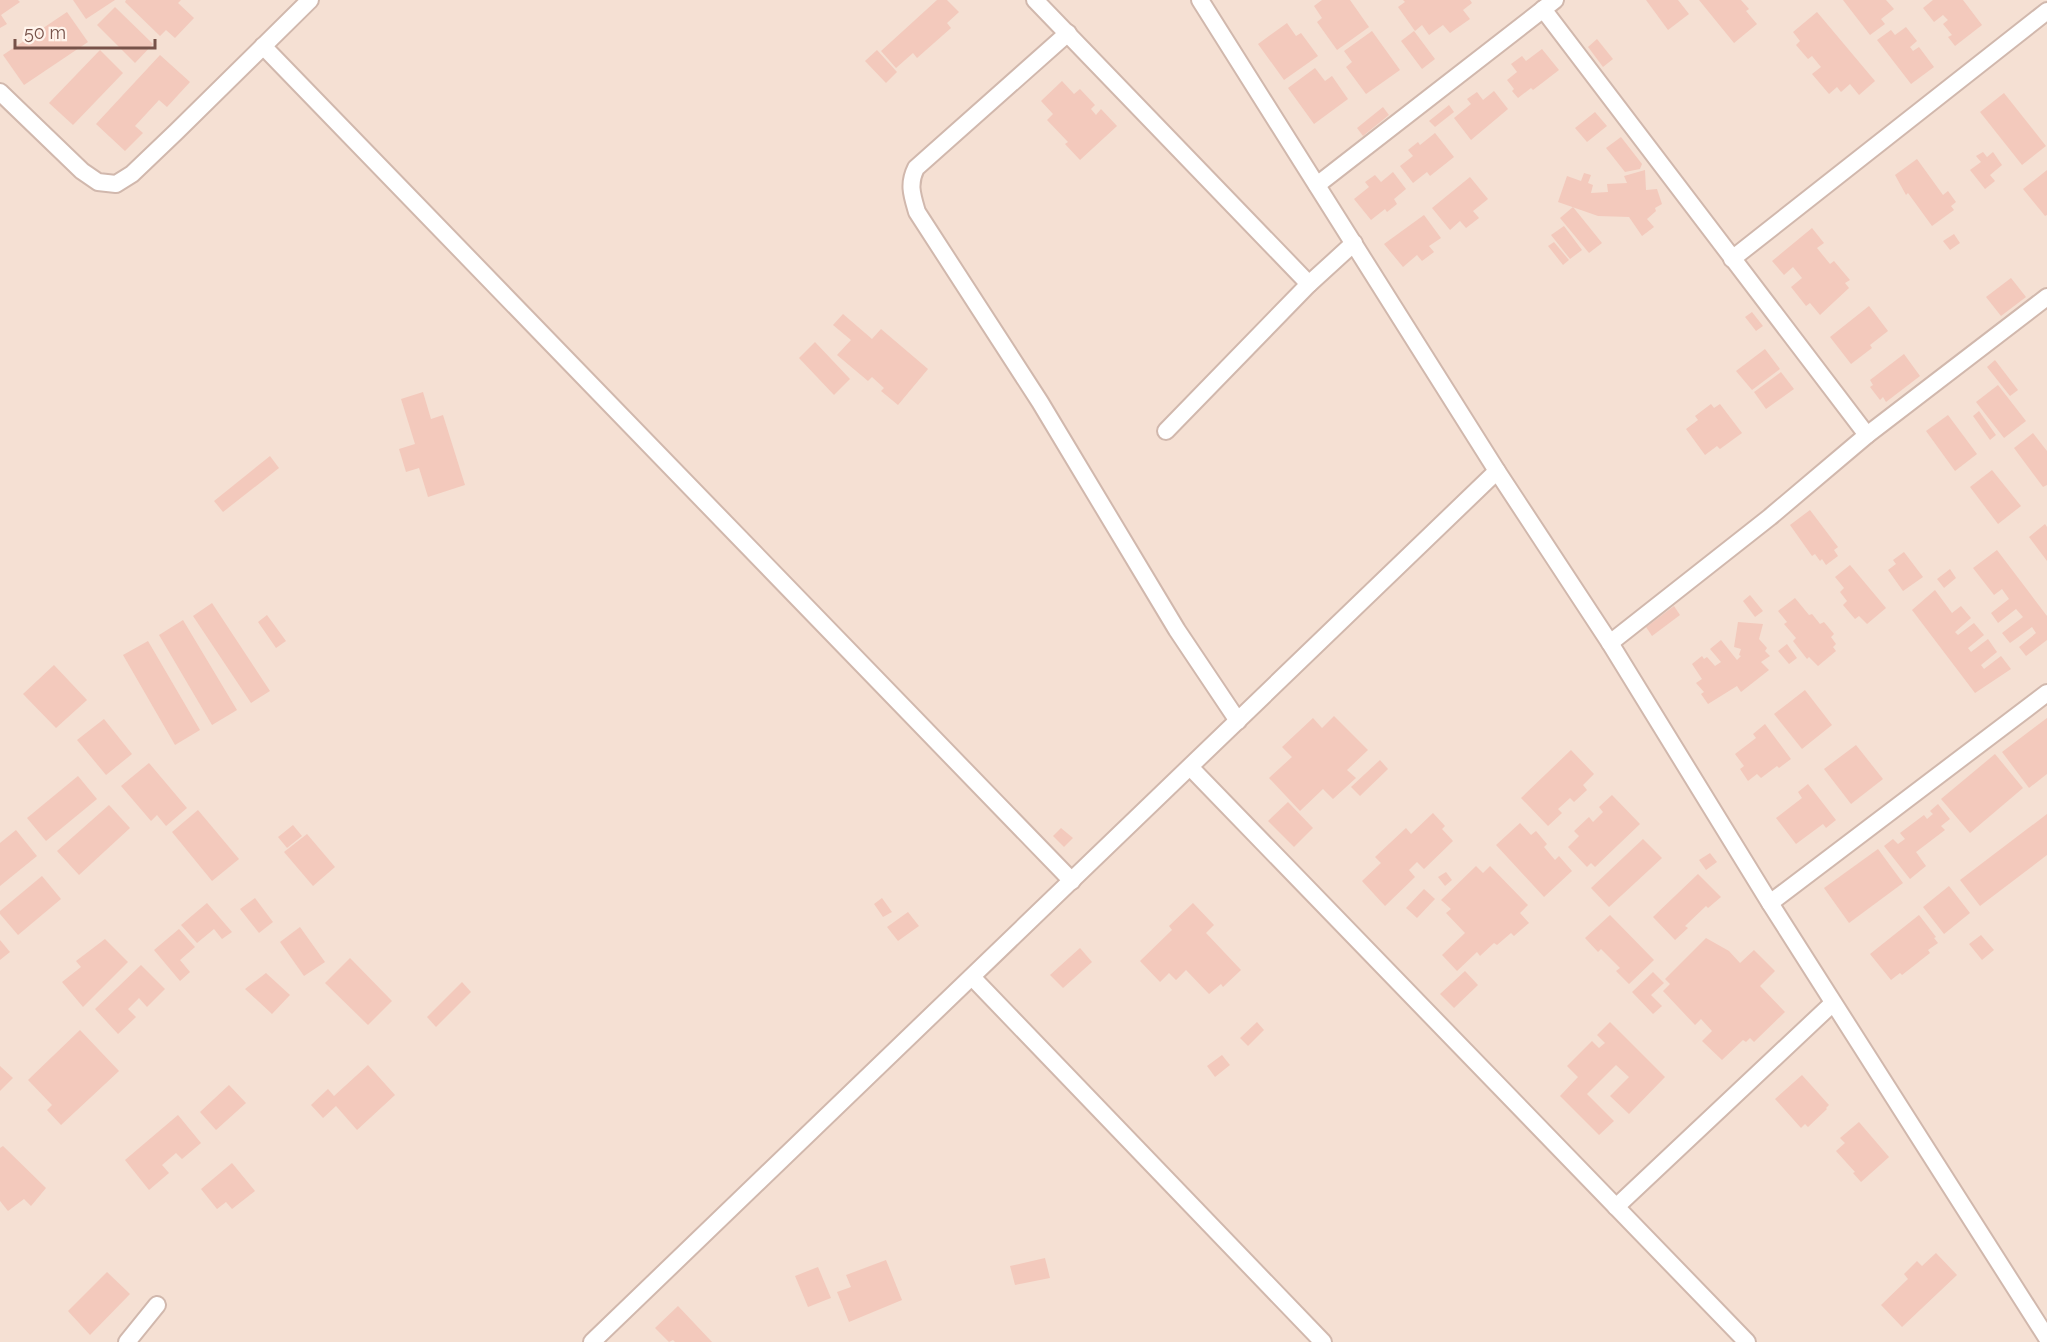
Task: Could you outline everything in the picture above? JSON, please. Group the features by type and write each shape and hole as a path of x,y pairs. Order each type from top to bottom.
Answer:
{"street":[{"path":"0,92 82,171 98,182 116,184 132,174 310,0"},
{"path":"1035,0 1309,284"},
{"path":"1200,0 1497,471 1610,643 1770,903 2047,1338"},
{"path":"1317,185 1549,4 1732,259 1868,435"},
{"path":"1732,259 2047,11"},
{"path":"1068,33 916,168 911,178 910,192 917,212 1040,402 1178,630 1238,721"},
{"path":"263,46 1072,881"},
{"path":"1166,431 1309,284 1354,243"},
{"path":"1610,643 1770,517 1868,435 2047,297"},
{"path":"592,1342 1497,471"},
{"path":"1770,903 2047,693"},
{"path":"1190,767 1747,1342"},
{"path":"972,976 1323,1342"},
{"path":"1616,1207 1833,1003"},
{"path":"128,1342 157,1305"},
{"path":"2027,1306 2047,1309"}],"shaded area":[{"path":"0,0 2047,0 2047,1342 0,1342"}],"building":[{"path":"0,0 20,2 1,15 7,24 0,28"},
{"path":"73,0 115,0 86,19"},
{"path":"126,0 181,0 178,3 194,18 175,38 166,30 160,36 125,2"},
{"path":"937,0 947,0 959,12 947,23 951,28 917,58 913,53 896,68 881,51"},
{"path":"1322,0 1350,0 1369,27 1337,50 1317,22 1322,18 1314,6"},
{"path":"1403,0 1470,0 1472,3 1463,10 1470,19 1450,33 1443,25 1429,35 1422,25 1415,31 1398,7 1405,2"},
{"path":"1646,0 1678,0 1689,14 1668,30"},
{"path":"1699,0 1741,0 1749,9 1746,11 1757,24 1734,43"},
{"path":"1843,0 1886,0 1894,9 1881,19 1885,24 1870,35"},
{"path":"1933,0 1963,0 1982,25 1955,46 1948,37 1952,35 1943,24 1948,20 1943,15 1934,22 1923,8"},
{"path":"115,7 153,44 135,63 97,25"},
{"path":"67,12 88,42 24,85 3,55"},
{"path":"1817,12 1875,81 1859,95 1850,84 1841,92 1837,87 1829,94 1812,74 1821,67 1812,56 1808,59 1796,45 1800,41 1793,32"},
{"path":"1287,23 1296,36 1301,33 1318,56 1284,80 1258,44"},
{"path":"1906,27 1917,41 1910,47 1913,51 1919,47 1934,67 1911,84 1877,40 1891,30 1895,35"},
{"path":"1372,31 1400,70 1366,94 1346,67 1352,62 1344,51"},
{"path":"1414,31 1435,59 1422,69 1401,41"},
{"path":"1597,39 1613,59 1603,67 1588,47"},
{"path":"1542,49 1559,70 1533,90 1531,88 1518,98 1507,80 1517,72 1511,64 1522,56 1526,61"},
{"path":"100,50 123,73 73,125 49,103"},
{"path":"877,50 897,72 886,83 865,61"},
{"path":"160,55 190,82 167,107 159,100 135,126 143,133 125,151 96,124"},
{"path":"1315,68 1325,81 1332,76 1348,99 1314,124 1288,88"},
{"path":"1062,81 1074,94 1080,89 1095,105 1091,109 1096,115 1101,109 1117,126 1080,160 1065,144 1068,142 1047,120 1053,114 1041,101"},
{"path":"1494,91 1508,109 1471,140 1454,118 1471,104 1467,99 1477,92 1483,100"},
{"path":"2004,93 2046,146 2022,165 1980,112"},
{"path":"1449,105 1454,112 1435,127 1429,121"},
{"path":"1383,107 1389,115 1363,136 1357,128"},
{"path":"1595,112 1607,126 1587,142 1575,128"},
{"path":"1435,133 1454,157 1430,176 1427,172 1413,183 1400,166 1413,156 1408,150 1418,142 1420,145"},
{"path":"1621,137 1642,164 1640,169 1625,172 1606,148"},
{"path":"1983,152 1987,157 1993,152 2002,165 1990,175 1995,181 1985,189 1970,170 1981,162 1976,156"},
{"path":"1917,159 1943,195 1948,191 1956,202 1951,206 1954,210 1932,226 1908,193 1906,195 1895,175"},
{"path":"1645,170 1646,190 1657,189 1662,204 1655,208 1656,211 1647,219 1654,227 1642,236 1629,217 1598,216 1558,202 1567,176 1581,181 1584,173 1591,175 1588,183 1593,185 1591,193 1608,192 1607,184 1627,183 1624,176"},
{"path":"2047,170 2047,215 2045,216 2023,189"},
{"path":"1393,172 1406,189 1394,199 1397,204 1387,212 1385,209 1371,220 1354,199 1369,187 1365,182 1375,175 1381,182"},
{"path":"1470,177 1488,199 1473,211 1479,218 1466,228 1460,221 1450,230 1432,208"},
{"path":"1573,207 1602,243 1589,253 1560,218"},
{"path":"1424,215 1441,238 1429,246 1434,252 1422,261 1417,255 1403,267 1384,244"},
{"path":"1564,226 1582,250 1570,259 1551,235"},
{"path":"1812,228 1824,243 1817,248 1830,264 1834,261 1850,280 1845,283 1849,288 1820,315 1810,303 1806,306 1791,287 1802,278 1793,267 1784,275 1772,261"},
{"path":"1954,234 1960,243 1950,250 1943,241"},
{"path":"1554,242 1569,260 1563,265 1548,246"},
{"path":"2011,278 2026,297 2001,316 1986,297"},
{"path":"1869,306 1888,331 1870,345 1872,348 1851,364 1830,337"},
{"path":"1752,312 1763,326 1756,331 1745,317"},
{"path":"843,314 872,339 881,329 928,369 898,405 881,391 884,388 872,377 868,381 837,355 851,340 833,325"},
{"path":"815,342 850,379 834,395 799,358"},
{"path":"1765,349 1780,369 1752,390 1736,371"},
{"path":"1904,354 1920,376 1886,402 1883,397 1880,400 1870,387 1873,385 1870,380"},
{"path":"1995,360 2018,390 2010,396 1987,367"},
{"path":"1781,372 1794,389 1766,409 1754,392"},
{"path":"1998,385 2026,421 2004,438 1976,402"},
{"path":"423,392 431,419 443,415 465,485 428,497 419,468 406,472 399,449 415,444 401,399"},
{"path":"1711,404 1714,408 1720,404 1742,433 1720,449 1717,446 1705,455 1686,429 1698,420 1695,416"},
{"path":"1979,411 1996,435 1990,440 1973,416"},
{"path":"1948,415 1977,454 1955,471 1926,431"},
{"path":"2033,433 2047,451 2047,485 2043,487 2014,448"},
{"path":"270,456 279,468 223,512 214,501"},
{"path":"1992,470 2021,506 1998,524 1970,487"},
{"path":"1810,510 1838,547 1834,550 1838,556 1826,565 1815,554 1812,556 1790,525"},
{"path":"2045,524 2047,527 2047,561 2029,537"},
{"path":"1997,550 2047,616 2047,640 2026,656 2019,647 2036,633 2032,627 2010,643 2002,633 2023,617 2016,609 1998,623 1991,613 2009,599 2002,589 1994,595 1973,568"},
{"path":"1904,552 1923,577 1903,591 1888,570 1896,564 1893,560"},
{"path":"1850,565 1886,608 1867,624 1859,616 1855,619 1843,605 1847,601 1840,592 1844,588 1835,577"},
{"path":"1950,569 1956,578 1944,588 1937,579"},
{"path":"1935,590 1952,613 1961,606 1971,618 1955,632 1958,635 1974,623 1984,635 1968,648 1971,652 1988,639 1997,652 1981,665 1984,669 2001,656 2011,669 1975,693 1912,610"},
{"path":"1750,595 1763,611 1755,617 1743,601"},
{"path":"1795,598 1809,615 1812,614 1820,624 1824,622 1834,634 1831,637 1836,644 1833,647 1836,651 1818,666 1809,657 1807,659 1793,641 1796,638 1784,624 1787,622 1778,611"},
{"path":"212,603 270,691 251,703 193,616"},
{"path":"1674,606 1680,615 1652,636 1646,627"},
{"path":"267,615 286,641 276,648 258,622"},
{"path":"183,620 237,710 212,725 159,635"},
{"path":"1738,622 1763,624 1759,639 1767,648 1765,651 1770,656 1761,662 1769,670 1741,692 1737,686 1708,704 1701,694 1704,692 1696,683 1702,679 1692,664 1702,656 1704,659 1707,657 1715,666 1721,662 1710,649 1721,640 1737,660 1741,656 1739,655 1741,649 1734,647"},
{"path":"148,641 200,730 175,745 123,655"},
{"path":"1787,644 1797,658 1789,664 1778,651"},
{"path":"54,665 87,700 56,728 23,694"},
{"path":"1805,690 1832,725 1802,749 1774,714"},
{"path":"1334,716 1368,750 1347,770 1356,778 1333,799 1323,789 1300,811 1269,778 1292,757 1282,747 1313,718 1322,728"},
{"path":"2047,718 2047,774 2029,788 2002,752"},
{"path":"104,719 132,754 106,775 77,740"},
{"path":"1765,724 1791,759 1761,778 1757,774 1748,781 1740,769 1744,766 1735,754 1756,738 1753,734"},
{"path":"1856,745 1883,779 1851,804 1824,769"},
{"path":"1571,750 1594,774 1583,785 1587,790 1574,802 1570,798 1558,809 1562,813 1548,826 1521,798"},
{"path":"1995,754 2023,788 1970,833 1941,799"},
{"path":"1380,760 1388,769 1360,796 1351,787"},
{"path":"149,763 187,808 166,826 157,815 151,821 121,786"},
{"path":"78,776 97,799 46,841 27,818"},
{"path":"1808,784 1836,820 1826,828 1823,824 1796,844 1776,818 1802,798 1798,792"},
{"path":"1612,795 1640,824 1595,867 1591,863 1587,867 1568,847 1579,836 1574,831 1589,817 1593,822 1603,812 1599,807"},
{"path":"1288,802 1313,828 1294,847 1268,821"},
{"path":"1938,804 1950,819 1941,826 1945,830 1916,852 1926,866 1910,879 1884,846 1893,839 1898,844 1905,839 1900,833 1924,815 1927,819 1933,814 1930,811"},
{"path":"109,805 130,828 79,875 57,851"},
{"path":"198,810 239,859 212,881 172,832"},
{"path":"1433,813 1445,826 1442,829 1453,841 1424,869 1417,862 1409,870 1415,877 1385,906 1362,881 1381,863 1375,857 1406,828 1411,834"},
{"path":"2047,814 2047,855 1980,906 1960,880"},
{"path":"1520,823 1531,835 1536,831 1547,844 1544,847 1555,860 1559,856 1572,871 1544,897 1496,845"},
{"path":"293,825 302,836 287,848 278,837"},
{"path":"1061,828 1073,838 1064,847 1053,836"},
{"path":"16,830 37,856 0,886 0,843"},
{"path":"307,834 335,867 313,886 284,852"},
{"path":"1643,839 1662,858 1609,907 1591,888"},
{"path":"1878,849 1903,883 1849,923 1824,888"},
{"path":"1710,853 1717,862 1706,870 1699,860"},
{"path":"1476,866 1483,873 1490,866 1528,905 1520,913 1529,923 1514,936 1511,933 1497,945 1494,943 1480,956 1477,952 1457,971 1442,955 1465,933 1446,913 1451,909 1441,900"},
{"path":"1446,872 1452,880 1445,886 1438,877"},
{"path":"1698,874 1721,897 1708,908 1706,906 1685,926 1688,928 1675,940 1653,917"},
{"path":"42,876 61,899 18,935 0,911"},
{"path":"1949,886 1970,913 1944,934 1923,907"},
{"path":"1424,889 1435,899 1417,918 1406,908"},
{"path":"255,898 273,922 259,933 240,909"},
{"path":"882,898 892,912 883,917 874,904"},
{"path":"207,903 232,932 222,939 214,929 197,943 181,925"},
{"path":"1193,903 1214,925 1206,933 1241,970 1223,987 1221,984 1209,994 1186,970 1176,980 1169,973 1160,982 1140,961 1172,930 1169,926"},
{"path":"908,912 919,926 898,941 887,927"},
{"path":"1610,915 1654,960 1629,984 1616,971 1620,968 1601,949 1598,952 1585,938"},
{"path":"1919,915 1938,943 1928,950 1930,953 1902,975 1900,973 1891,980 1870,954"},
{"path":"300,927 325,962 304,976 280,942"},
{"path":"179,929 195,947 180,960 190,972 180,981 154,950"},
{"path":"1981,935 1994,950 1982,960 1969,944"},
{"path":"1706,938 1729,951 1740,963 1754,950 1775,971 1760,986 1785,1012 1754,1042 1750,1038 1746,1042 1743,1040 1722,1060 1702,1041 1712,1031 1701,1019 1695,1025 1663,991 1670,984 1665,979"},
{"path":"105,939 128,962 83,1007 62,982 81,967 76,961"},
{"path":"0,940 10,952 0,960"},
{"path":"1080,948 1092,962 1063,988 1050,975"},
{"path":"350,958 392,1001 368,1025 325,983"},
{"path":"141,965 165,989 147,1007 139,998 128,1009 136,1017 118,1034 95,1009"},
{"path":"1465,971 1478,985 1454,1008 1440,994"},
{"path":"1653,972 1664,983 1651,995 1662,1006 1653,1014 1632,992"},
{"path":"266,973 290,995 272,1014 245,989"},
{"path":"462,982 471,992 436,1027 427,1017"},
{"path":"1257,1022 1264,1030 1248,1046 1240,1038"},
{"path":"1610,1022 1665,1077 1629,1114 1610,1096 1629,1077 1616,1065 1587,1094 1614,1121 1599,1135 1560,1096 1578,1077 1567,1066 1592,1041 1599,1048 1605,1043 1597,1035"},
{"path":"80,1030 119,1071 61,1125 47,1110 52,1105 28,1080"},
{"path":"1222,1055 1230,1065 1215,1077 1207,1066"},
{"path":"368,1065 395,1095 357,1130 336,1106 323,1118 311,1105 328,1089 334,1096"},
{"path":"0,1066 13,1078 0,1091"},
{"path":"1802,1075 1829,1105 1808,1127 1805,1124 1801,1128 1775,1099"},
{"path":"229,1085 246,1103 216,1130 200,1112"},
{"path":"178,1115 201,1143 182,1159 176,1153 162,1165 169,1173 149,1190 125,1160"},
{"path":"1859,1122 1889,1157 1861,1182 1836,1151 1845,1143 1840,1138"},
{"path":"3,1146 46,1188 31,1206 24,1199 8,1211 0,1201 0,1148"},
{"path":"232,1163 255,1191 232,1209 226,1202 217,1209 201,1189"},
{"path":"1936,1253 1957,1275 1902,1327 1881,1305 1908,1279 1904,1274 1917,1261 1922,1266"},
{"path":"1045,1258 1050,1278 1015,1285 1010,1266"},
{"path":"886,1260 902,1300 849,1322 837,1292 851,1287 846,1275"},
{"path":"818,1267 831,1298 808,1307 795,1276"},
{"path":"107,1272 130,1294 90,1335 68,1311"},
{"path":"678,1306 712,1342 675,1342 673,1340 669,1342 655,1328"}]}
